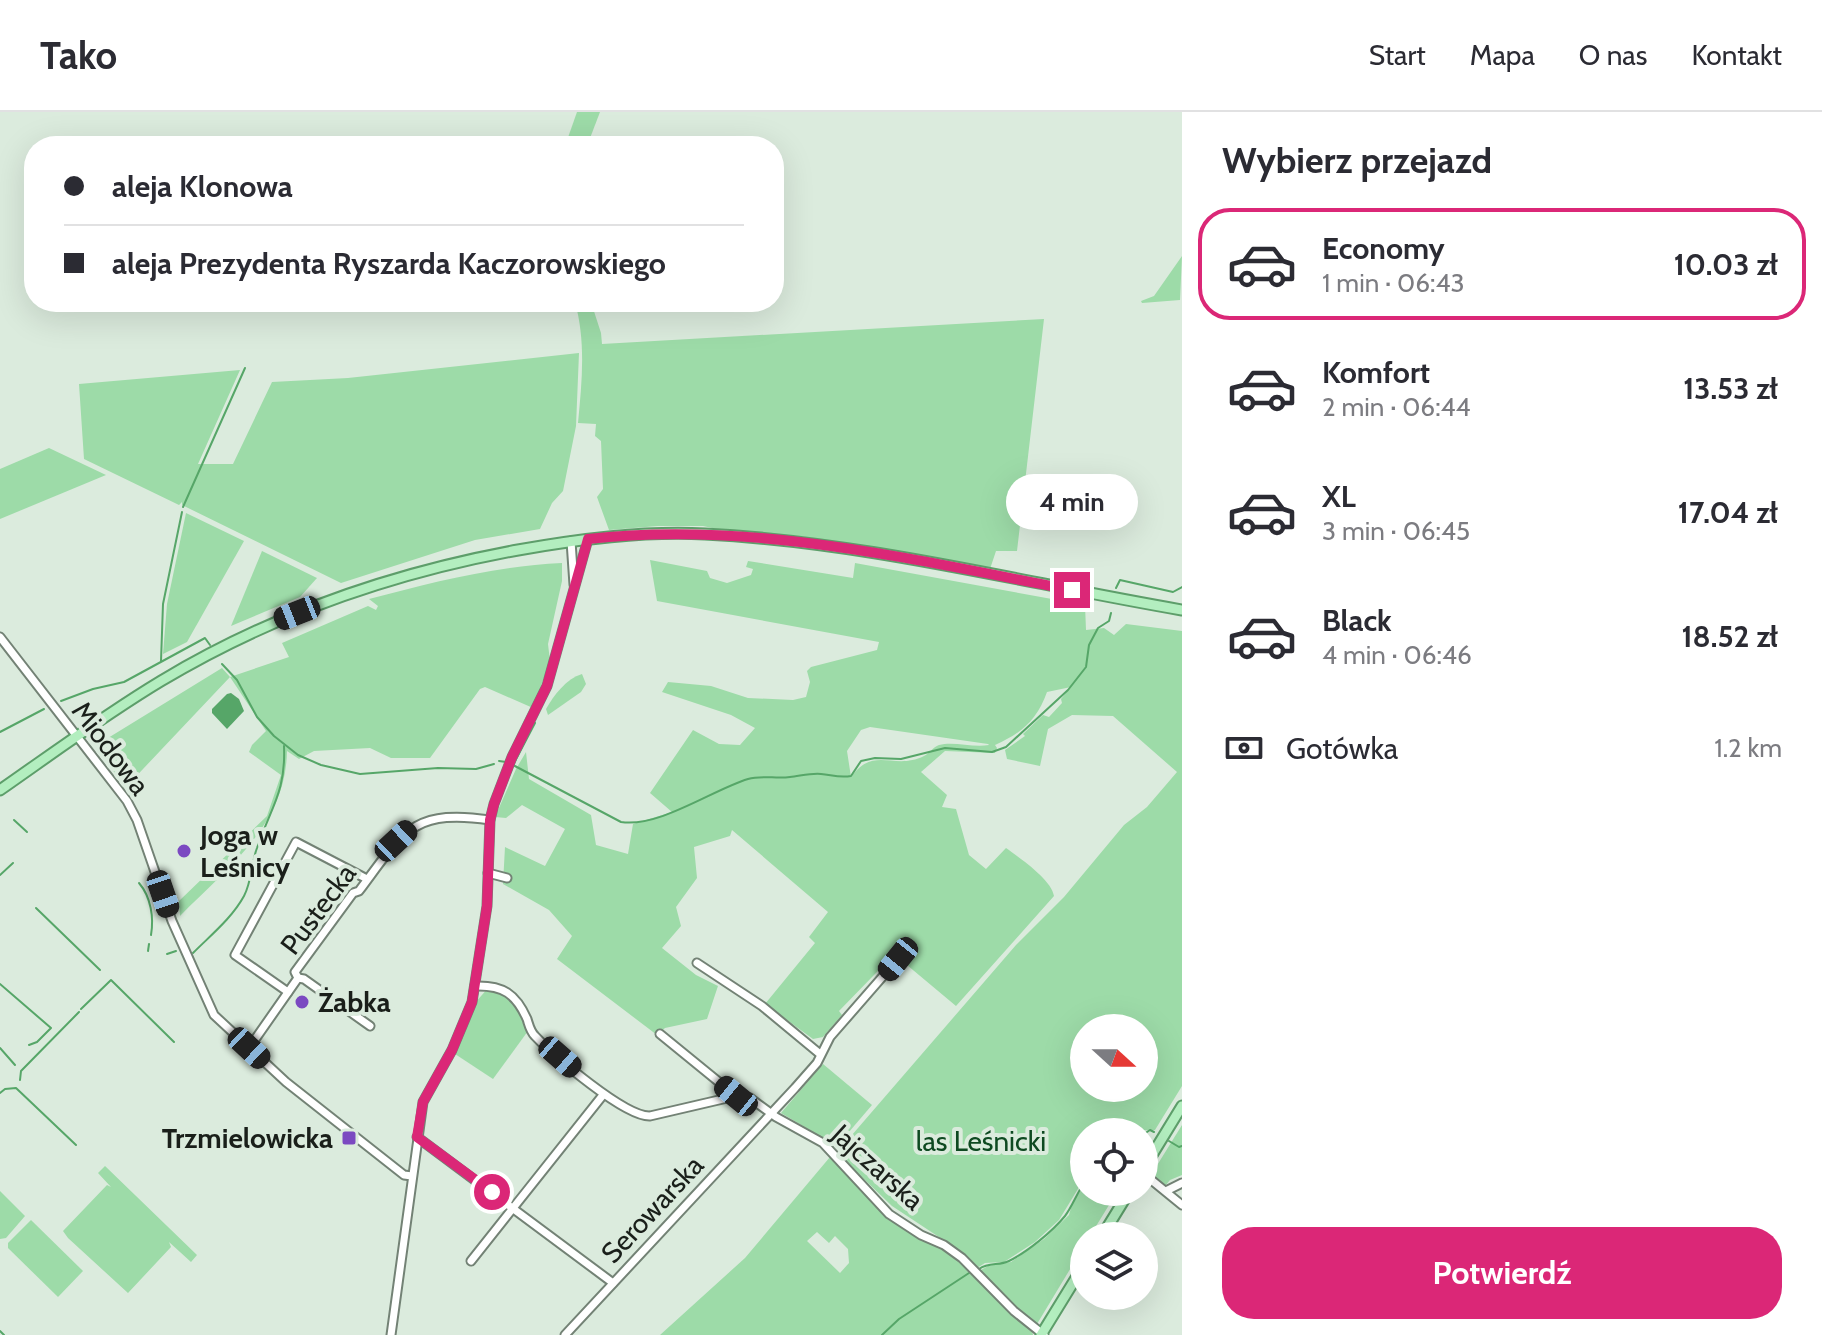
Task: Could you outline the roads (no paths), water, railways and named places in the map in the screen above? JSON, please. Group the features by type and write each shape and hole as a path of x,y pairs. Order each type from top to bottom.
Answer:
{"main road":[{"path":"0,790 176,673 275,622 342,595 452,563 571,541 681,533 809,543 1182,610"},
{"path":"1158,1147 1182,1106"},
{"path":"1043,1334 1070,1289"}],"street":[{"path":"391,1335 423,1102 464,1025 475,986 487,906 490,820 512,757 547,686 588,539"},
{"path":"571,541 574,587"},
{"name":"Miodowa","path":"0,637 127,801 137,820 172,921 214,1015 338,1124 404,1175 412,1176"},
{"name":"Pustecka","path":"249,1048 298,978 295,972 396,841 409,829 433,818 446,816 490,820"},
{"path":"288,992 235,955 296,842 367,879"},
{"path":"488,873 507,878"},
{"name":"Serowarska","path":"565,1335 772,1114 817,1063 830,1037 898,959"},
{"path":"697,963 762,1006 820,1054"},
{"path":"298,978 304,979 370,1026"},
{"path":"475,986 499,987 509,992 520,1005 535,1036 603,1095 643,1117 736,1096"},
{"name":"Jajczarska","path":"660,1034 736,1096 750,1098 823,1143 889,1214 962,1258 1014,1311 1043,1334"},
{"path":"471,1261 603,1095"},
{"path":"417,1137 613,1283"},
{"path":"1166,1191 1182,1183"},
{"path":"1158,1184 1182,1205"}],"waterway":[{"path":"183,507 245,368"},
{"path":"161,661 163,604 182,512"},
{"path":"1116,588 1120,580 1173,592 1182,587"},
{"path":"535,723 513,765 621,822 652,819 753,778 817,774 847,777 861,761 875,758 901,759 945,748 992,752 1006,747 1068,690 1086,667 1089,645 1098,628 1109,621 1111,613"},
{"path":"61,701 124,682 205,638 210,645"},
{"path":"222,664 237,680 257,717 274,736 298,755 321,765 360,774 438,768 476,769 494,764"},
{"path":"0,732 44,709"},
{"path":"193,953 227,919 247,890 257,848 280,788 284,746"},
{"path":"499,761 506,762"},
{"path":"14,820 27,832"},
{"path":"0,875 13,863"},
{"path":"139,883 151,908 151,935"},
{"path":"36,908 100,970"},
{"path":"148,951 149,944"},
{"path":"167,954 176,951"},
{"path":"81,1009 111,980 174,1042"},
{"path":"0,984 51,1028 37,1042 29,1045"},
{"path":"20,1080 21,1071 79,1012"},
{"path":"0,1048 15,1065"},
{"path":"0,1093 16,1088 76,1145"},
{"path":"1169,1141 1182,1146"},
{"path":"979,1269 1009,1261 1024,1252 1053,1229 1071,1206"},
{"path":"882,1335 899,1319 969,1273"},
{"path":"0,1331 4,1335"}],"place":[{"name":"Joga w Leśnicy","path":"184,851"},
{"name":"Żabka","path":"302,1002"},
{"name":"Trzmielowicka","path":"349,1138"}],"park label":[{"name":"las Leśnicki","path":"981,1141"}]}
